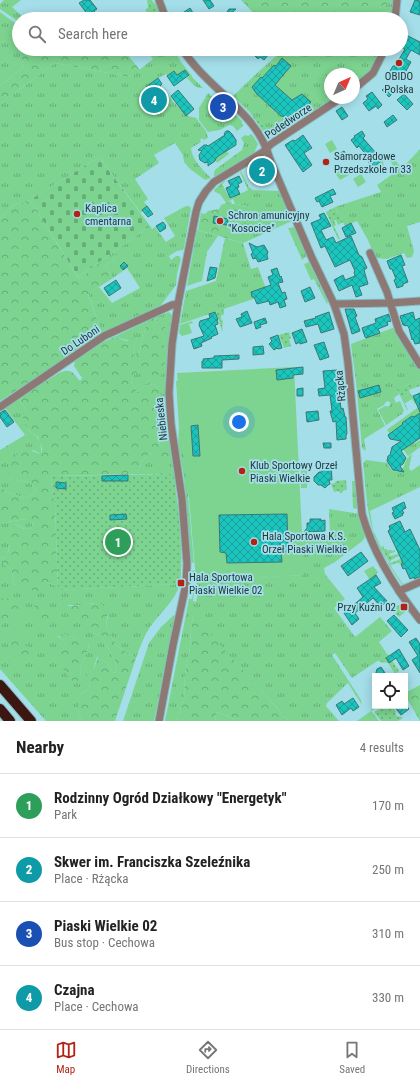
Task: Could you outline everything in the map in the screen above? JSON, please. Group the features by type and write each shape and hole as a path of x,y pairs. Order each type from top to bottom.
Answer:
{"highway":[{"path":"0,685 31,721"},
{"path":"0,709 10,721"}],"street":[{"path":"159,0 163,12"},
{"path":"395,12 397,0"},
{"name":"Rżącka","path":"187,56 204,76 252,124 267,148 271,162 312,258 334,304 344,334 348,362 362,514 378,557 399,591 420,620"},
{"path":"360,84 373,73 382,56"},
{"name":"Podedworze","path":"267,148 332,104"},
{"name":"Niebieska","path":"159,721 186,584 187,564 182,499 171,424 169,393 172,344 178,304 199,202 214,182 263,152 267,148"},
{"path":"370,253 387,292 399,331 420,365"},
{"path":"334,304 420,301"},
{"name":"Do Luboni","path":"0,407 104,336 172,305 178,304"},
{"path":"399,591 420,582"}],"green space":[{"path":"4,0 21,0 12,7 17,12 12,12 12,17 0,9 0,4"},
{"path":"147,0 152,0 154,4 155,2 159,11 146,12 148,7"},
{"path":"241,0 393,0 367,12 351,12 345,10 342,12 252,12"},
{"path":"394,0 392,12 364,12 377,9"},
{"path":"0,12 12,21 12,56 21,56 24,67 0,86"},
{"path":"21,56 128,56 140,70 129,77 55,63 0,104 0,86 24,67"},
{"path":"151,56 177,56 192,77 203,88 198,88 192,84 187,78 189,76 185,70 177,75 174,71 167,76 166,74 145,88 152,97 157,94 168,95 186,116 196,118 206,131 208,138 204,140 202,138 200,140 201,142 191,148 193,157 211,178 205,180 190,169 184,162 183,155 175,143 154,155 159,163 135,179 148,199 144,202 147,206 141,213 99,157 30,200 14,205 0,218 0,104 55,63 129,77 153,59"},
{"path":"276,56 378,56 370,71 360,80 360,68 324,68 324,104 326,104 312,113 307,109 300,118 274,135 233,96"},
{"path":"208,93 225,110 232,113 234,116 236,115 242,121 242,127 237,131 233,126 229,125 220,130 208,132 199,120 199,108"},
{"path":"248,110 274,135 266,135"},
{"path":"251,134 258,144 254,153 217,178 214,176 216,169 242,150 244,143 241,138 245,135 248,136"},
{"path":"332,140 337,149 330,153 325,144"},
{"path":"420,149 420,222 407,226 414,251 412,257 407,258 404,253 387,259 375,258 368,240 357,221 345,226 341,219 343,218 335,207 381,192 377,185 397,171 389,159 390,155 401,167 404,164 405,165"},
{"path":"227,151 229,154 217,163 215,159"},
{"path":"99,157 150,226 78,277 30,200"},
{"path":"384,159 384,166 379,171 374,171 370,166 377,165"},
{"path":"345,167 349,175 340,180 335,173"},
{"path":"241,171 249,187 253,190 280,191 292,221 243,243 251,269 258,267 268,294 180,324 186,291 216,281 225,238 242,243 239,233 239,225 242,219 251,212 248,206 235,204 233,199 226,203 220,194 214,190 224,181 225,182 222,184 230,199 248,190 240,172"},
{"path":"361,174 366,182 358,187 353,179"},
{"path":"30,200 79,279 115,254 117,257 105,266 113,278 88,294 102,333 0,401 0,218 14,205"},
{"path":"231,201 232,204 248,206 251,212 242,219 239,225 243,243 198,230 201,213 205,214 208,211 219,209 221,205"},
{"path":"186,206 191,208 184,248 183,250 177,251 169,256 171,260 176,256 179,256 181,259 176,285 161,305 139,317 102,333 88,293 99,287 112,303 140,288 127,268 113,278 105,266 117,257 79,279 78,277 150,226 152,229 155,227 166,242 175,236 164,218"},
{"path":"335,207 343,218 343,222 338,225 336,220 334,221 336,225 334,226 340,239 338,239 326,212"},
{"path":"295,227 307,256 302,260 288,228"},
{"path":"197,230 218,236 207,252 202,281 187,286"},
{"path":"309,262 328,302 327,304 314,279 311,280 304,264"},
{"path":"224,309 224,314 221,316 223,321 222,331 216,312"},
{"path":"169,312 173,316 167,363 166,411 159,412 156,415 154,410 159,389 153,384 144,386 137,392 131,381 134,374 141,370 145,381 160,378 164,346 157,320 153,318"},
{"path":"153,318 164,325 166,331 163,340 165,362 160,379 145,381 141,376 141,370 134,374 131,381 137,392 144,386 153,384 159,389 164,405 161,410 154,410 157,422 160,424 159,445 161,448 168,448 170,462 161,461 155,454 150,453 142,461 137,474 50,476 55,506 58,590 55,585 47,583 41,593 14,584 11,570 0,563 0,558 3,559 8,553 10,540 9,528 15,524 24,529 31,528 34,522 26,519 1,523 0,487 8,492 24,498 32,495 36,491 31,483 8,478 8,473 14,458 23,448 41,454 42,448 38,437 27,429 26,420 22,417 21,412 26,409 18,398 61,372 70,371 80,381 82,378 74,366 75,361 103,342 114,337 127,341 135,337 133,356 139,354 147,321"},
{"path":"147,321 139,354 133,356 135,342 114,337"},
{"path":"192,321 193,323 189,324 192,333 182,336 179,333 180,325"},
{"path":"395,327 399,338 420,369 420,381 397,389 399,394 394,398 396,403 400,401 404,411 386,425 378,410 385,406 388,407 390,402 387,401 384,405 377,409 385,426 364,439 366,451 362,448 351,344"},
{"path":"289,332 291,346 284,348 279,335"},
{"name":"Klub Sportowy Orzeł Piaski Wielkie","path":"294,367 304,575 197,582 177,373"},
{"path":"176,381 178,381 194,563 191,562 184,478 178,445 179,427"},
{"path":"420,381 420,386 409,390 410,393 402,398 407,410 397,389"},
{"path":"410,393 413,396 420,393 420,402 415,404 412,399 404,404 402,398"},
{"path":"18,398 26,409 27,429 34,434 41,445 41,454 33,450 9,478 31,483 36,491 32,495 24,498 8,492 0,487 0,450 25,435 5,408 0,410"},
{"path":"420,406 420,413 414,417 412,416 402,423 403,424 390,434 387,430 388,429"},
{"path":"166,411 167,424 160,424 157,422 156,415 159,412"},
{"path":"160,424 167,424 174,474 137,474 142,461 150,453 155,454 161,448 159,445"},
{"path":"420,440 420,447 408,456 403,449"},
{"path":"412,454 409,468 411,471 420,465 420,487 370,511 373,530 387,560 402,583 406,585 403,586 383,555 371,526 363,463 366,460 388,463 393,471 398,472 403,468 407,459"},
{"path":"301,470 307,470 307,488 301,488"},
{"path":"174,474 181,543 180,584 58,590 55,506 50,476"},
{"path":"346,480 347,489 342,493 339,491 334,492 331,484 335,483 336,481"},
{"path":"352,481 356,481 358,508 356,509 353,508"},
{"path":"329,509 360,514 365,536 361,542 335,562 324,568 325,574 345,599 334,608 355,637 380,617 392,631 379,642 388,654 352,678 335,653 332,655 361,700 362,705 348,683 327,703 326,706 339,721 289,721 193,616 190,648 185,673 184,700 177,721 165,721 189,599 192,599 193,593 190,592 190,588 194,591 193,601 196,602 199,587 196,582 193,581 192,571 195,570 196,580 198,582 303,575 302,537 330,535"},
{"path":"26,519 34,521 31,528 25,529 15,524 7,555 3,559 0,558 0,520 2,523"},
{"path":"384,546 384,549 387,549 388,551 395,550 395,552 389,554 390,556 400,554 402,557 398,556 390,561 391,563 400,559 404,562 401,564 398,563 391,565 381,547"},
{"path":"0,563 11,570 14,584 35,591 47,583 55,585 58,590 180,584 175,596 148,630 136,658 120,648 111,637 106,626 108,616 94,603 76,606 58,602 94,633 102,637 115,661 117,671 114,673 106,662 97,657 89,689 81,694 78,713 82,721 46,721 0,669 0,626 8,620 3,598 0,598","holes":["65,634 89,643 80,669 81,676 63,640 57,636"]},
{"path":"373,566 378,572 370,580 364,571"},
{"path":"0,598 13,600 16,603 22,618 18,623 8,620 0,626"},
{"path":"63,599 69,606 95,603 103,605 108,610 106,626 111,637 120,648 136,658 115,721 82,721 78,713 81,694 89,689 90,682 86,676 89,671 94,669 98,657 106,662 114,673 117,671 115,661 102,637 78,622 58,602"},
{"path":"36,604 48,609 56,621 50,625 41,625 31,611"},
{"path":"401,605 405,612 399,617 394,612 395,608"},
{"path":"174,615 176,619 154,721 123,721 149,643 161,627"},
{"path":"193,615 289,721 235,721 234,719 218,712 215,717 216,721 177,721 184,700 185,673 190,648"},
{"path":"15,630 22,636 24,644 33,651 31,659 25,660 17,658 11,653 7,639"},
{"path":"65,634 76,639 85,637 89,643 80,669 81,676 76,683 69,678 56,657 66,647 63,640 57,635"},
{"path":"388,654 399,671 394,673 388,663 380,662 378,660"},
{"path":"420,685 420,721 408,700 408,691"},
{"path":"380,709 394,709 396,712 395,714 398,717 400,716 403,718 398,721 381,721 374,712"},
{"path":"371,711 379,721 357,721"},
{"path":"218,712 234,719 235,721 216,721 215,717"}],"building":[{"path":"84,0 90,0 97,9 95,12 86,12 79,3"},
{"path":"203,0 210,0 214,6 209,9"},
{"path":"415,0 420,1 420,15 410,12"},
{"path":"190,8 192,12 184,12"},
{"path":"229,9 236,9 232,12 227,12"},
{"path":"408,36 420,42 420,55 411,50 408,55"},
{"path":"255,56 267,56 264,60 260,57 258,59"},
{"path":"401,56 408,56 406,59 411,62 402,78 390,71 393,66 395,66"},
{"path":"282,58 291,66 275,85 292,100 302,94 311,102 305,108 286,117 281,116 256,93 252,87 274,65 276,66"},
{"path":"185,70 189,75 174,86 167,76 174,71 177,75"},
{"path":"158,78 162,84 160,86 161,88 152,95 146,87"},
{"path":"388,84 395,91 389,97 382,90"},
{"path":"178,90 194,109 186,116 171,96"},
{"path":"372,92 382,105 378,109 376,106 369,111 363,103 368,99 366,96"},
{"path":"404,94 413,104 407,110 397,100"},
{"path":"342,107 348,116 342,120 336,111"},
{"path":"393,115 397,120 387,127 384,122"},
{"path":"226,131 229,131 232,134 236,140 236,145 216,158 215,161 208,166 208,162 205,163 200,160 199,155 202,151 198,150 204,145 208,146 225,135 224,134"},
{"path":"362,131 365,136 363,138 382,160 374,167 369,163 368,157 359,146 357,148 351,140"},
{"path":"303,135 312,148 304,153 312,165 303,172 285,145 293,140 295,141"},
{"path":"344,151 348,156 343,160 339,154"},
{"path":"239,176 242,182 238,184 239,187 237,188 240,194 230,198 226,188 231,186 228,181"},
{"path":"333,189 336,194 330,196 333,202 322,207 319,201 317,202 315,198"},
{"path":"147,206 153,214 148,217 142,210"},
{"path":"324,213 331,226 321,230 326,240 333,237 336,243 351,236 359,255 362,257 367,268 364,270 368,284 359,287 362,295 356,297 352,285 339,291 334,280 343,275 345,280 355,276 355,271 350,260 335,267 325,246 321,248 311,223 321,219 319,215"},
{"name":"Schron amunicyjny \"Kosocice\"","path":"214,216 228,219 227,225 213,223"},
{"path":"163,222 166,228 160,232 156,226"},
{"path":"351,223 356,233 346,237 342,228"},
{"path":"249,243 257,247 264,245 268,252 268,259 258,262 256,258 253,259 251,254 253,253"},
{"path":"401,255 405,265 402,266 408,282 397,288 394,280 396,279 387,261"},
{"path":"124,262 128,266 123,270 120,266"},
{"path":"210,267 217,268 215,278 207,281"},
{"path":"277,268 283,282 278,283 282,293 285,292 287,299 284,300 286,306 280,308 278,302 270,305 269,301 257,304 254,297 252,297 251,292 271,285 268,277 273,275 271,270"},
{"path":"116,280 121,288 109,296 104,288"},
{"path":"310,287 315,298 305,302 301,291"},
{"path":"345,309 354,309 360,331 352,334"},
{"path":"247,311 252,323 240,327 236,319 242,317 241,314"},
{"path":"215,312 218,319 218,324 215,325 218,334 201,343 202,346 194,349 191,340 204,336 199,325 200,321 210,318 209,314"},
{"path":"329,312 334,329 321,333 318,324 306,327 304,321 316,318 315,317"},
{"path":"413,312 415,320 420,318 420,343 415,344 413,339 412,340 409,328 407,325 403,325 400,316"},
{"path":"389,314 391,321 387,322 388,325 378,329 380,333 366,338 365,337 362,328 376,323 375,319"},
{"path":"265,318 267,323 260,325 261,327 256,329 254,322"},
{"path":"302,329 307,342 300,344 300,342 296,344 292,333"},
{"path":"278,335 282,348 277,348 274,350 269,344 272,341 270,338"},
{"path":"324,342 329,357 320,360 314,345"},
{"path":"263,346 264,354 253,355 253,347"},
{"path":"239,355 239,359 222,360 222,368 202,368 202,361 204,361 203,359 214,358 214,356"},
{"path":"303,367 303,374 293,375 293,378 277,380 276,370"},
{"path":"337,370 341,409 343,408 346,417 347,434 346,439 337,440 336,421 333,422 330,411 332,411 330,395 319,396 318,389 325,388 323,371"},
{"path":"379,385 381,392 360,398 358,391"},
{"path":"303,388 303,396 297,396 297,389"},
{"path":"420,393 420,412 413,396"},
{"path":"5,410 14,422 7,427 0,417 0,413"},
{"path":"318,411 319,420 307,422 306,412"},
{"path":"420,413 420,438 401,451 406,458 400,466 404,472 393,470 387,461 388,456 390,455 392,447 401,441 390,439 388,435 412,416 414,417"},
{"path":"198,425 200,456 193,456 191,426"},
{"path":"323,443 331,443 331,448 324,448"},
{"path":"331,465 332,480 329,480 330,484 325,488 318,485 314,481 314,477 319,472 322,472 322,466"},
{"path":"128,475 128,481 102,481 102,476"},
{"path":"56,482 66,483 66,489 56,488"},
{"path":"404,502 406,508 402,510 404,513 402,514 403,515 395,519 392,513 394,512 392,508"},
{"path":"126,514 127,519 110,520 110,515"},
{"name":"Hala Sportowa K.S. Orzeł Piaski Wielkie","path":"287,514 288,552 281,552 282,562 227,563 226,553 220,552 219,515"},
{"path":"310,519 321,519 321,521 325,520 325,531 304,532 307,528 307,523 310,523"},
{"path":"400,521 405,532 410,529 420,550 420,577 414,579 414,577 410,579 405,568 403,569 401,564 403,563 388,531 390,529 389,526"},
{"path":"361,552 368,561 348,576 341,566"},
{"path":"376,575 381,583 374,587 387,601 381,607 373,598 355,613 359,619 352,625 344,613 363,597 357,588"},
{"path":"394,615 408,630 401,637 387,621"},
{"path":"416,638 420,644 420,673 412,660 418,656 409,642"},
{"path":"399,649 409,666 403,670 396,658 389,663 386,658"},
{"path":"381,667 385,673 376,673 377,669"},
{"path":"353,698 359,707 353,711 351,708 342,715 336,705 342,701 344,704"},
{"path":"408,708 409,709 401,715 396,709 408,709"}],"place":[{"name":"OBIDO Polska","path":"399,63"},
{"name":"Czajna","path":"154,100"},
{"name":"Piaski Wielkie 02","path":"223,107"},
{"name":"Samorządowe Przedszkole nr 33","path":"326,162"},
{"name":"Skwer im. Franciszka Szeleźnika","path":"262,171"},
{"name":"Kaplica cmentarna","path":"77,214"},
{"name":"Schron amunicyjny \"Kosocice\"","path":"220,221"},
{"name":"Klub Sportowy Orzeł Piaski Wielkie","path":"242,471"},
{"name":"Rodzinny Ogród Działkowy \"Energetyk\"","path":"118,542"},
{"name":"Hala Sportowa K.S. Orzeł Piaski Wielkie","path":"254,542"},
{"name":"Hala Sportowa Piaski Wielkie 02","path":"181,583"},
{"name":"Przy Kuźni 02","path":"404,607"}]}
